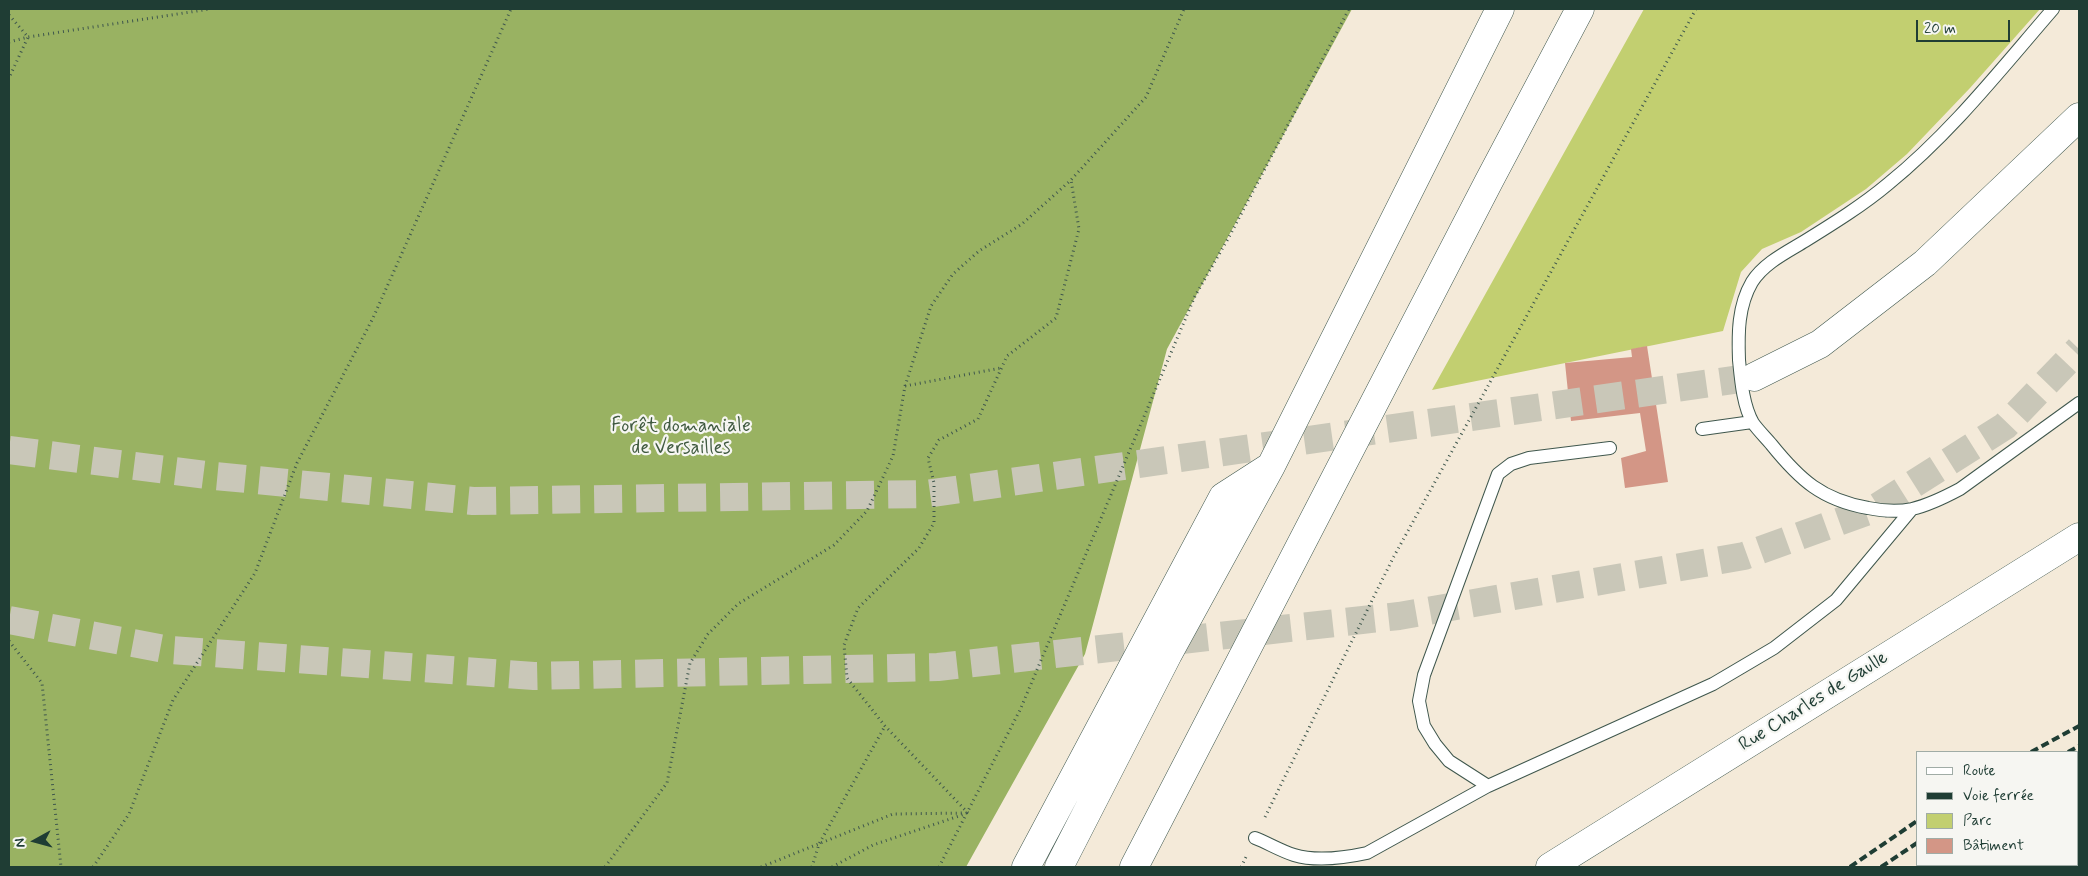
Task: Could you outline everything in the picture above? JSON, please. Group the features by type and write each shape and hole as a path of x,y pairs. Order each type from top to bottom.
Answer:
{"main road":[{"path":"1059,867 1168,654 1271,466 1500,9"},
{"path":"1134,867 1489,180 1580,9"},
{"path":"1754,377 1820,344 1925,263 2079,117"},
{"path":"1026,867 1223,497 1271,466"},
{"name":"Rue Charles de Gaulle","path":"1550,867 2079,537"}],"lane":[{"path":"2053,9 1926,152 1887,185 1851,211 1781,255 1753,281 1742,305 1738,330 1740,376 1752,422 1791,470 1812,488 1834,500 1890,511 1912,509 1941,499 1960,489 2079,403"},
{"path":"1702,429 1752,422"},
{"path":"1488,786 1449,761 1435,744 1424,726 1419,701 1424,676 1498,474 1511,464 1529,458 1610,448"},
{"path":"1255,838 1295,855 1324,859 1367,853 1488,786 1713,684 1774,648 1836,600 1912,509"}],"path":[{"path":"9,42 28,37 210,9"},
{"path":"93,867 129,814 173,700 255,573 297,463 373,318 511,9"},
{"path":"605,867 667,783 690,663 708,634 738,604 834,545 867,511 893,456 905,386 931,306 953,274 979,251 1022,224 1071,180 1146,97 1184,9"},
{"path":"939,867 1020,710 1195,296 1229,237 1349,9"},
{"path":"1241,867 1393,558 1696,9"},
{"path":"9,15 28,37"},
{"path":"9,78 28,37"},
{"path":"968,813 885,726 847,678 844,645 858,608 919,548 934,523 934,483 928,458 939,440 978,419 1007,356 1056,318 1079,229 1071,180"},
{"path":"905,386 1002,368"},
{"path":"9,641 42,683 60,867"},
{"path":"812,867 819,844 885,726"},
{"path":"761,867 893,814 968,813"},
{"path":"832,867 873,845 968,813"}],"green space":[{"name":"Forêt domaniale de Versailles","path":"9,9 1352,9 1167,349 1085,654 966,867 9,867"},
{"path":"1644,9 2040,9 1970,88 1907,154 1866,189 1801,232 1762,249 1741,272 1723,331 1432,390"}],"building":[{"path":"1647,346 1668,482 1625,488 1621,458 1646,451 1640,413 1571,421 1565,363 1632,357 1631,349"}],"tunnel":[{"path":"9,620 170,650 534,676 938,667 1399,616 1744,556 1874,509 2005,426 2079,349"},
{"path":"9,450 215,476 473,501 926,494 1754,377"}],"railway":[{"path":"2033,751 2079,726"},
{"path":"2070,751 2079,746"},
{"path":"1850,867 1916,822"},
{"path":"1881,867 1916,844"}]}
